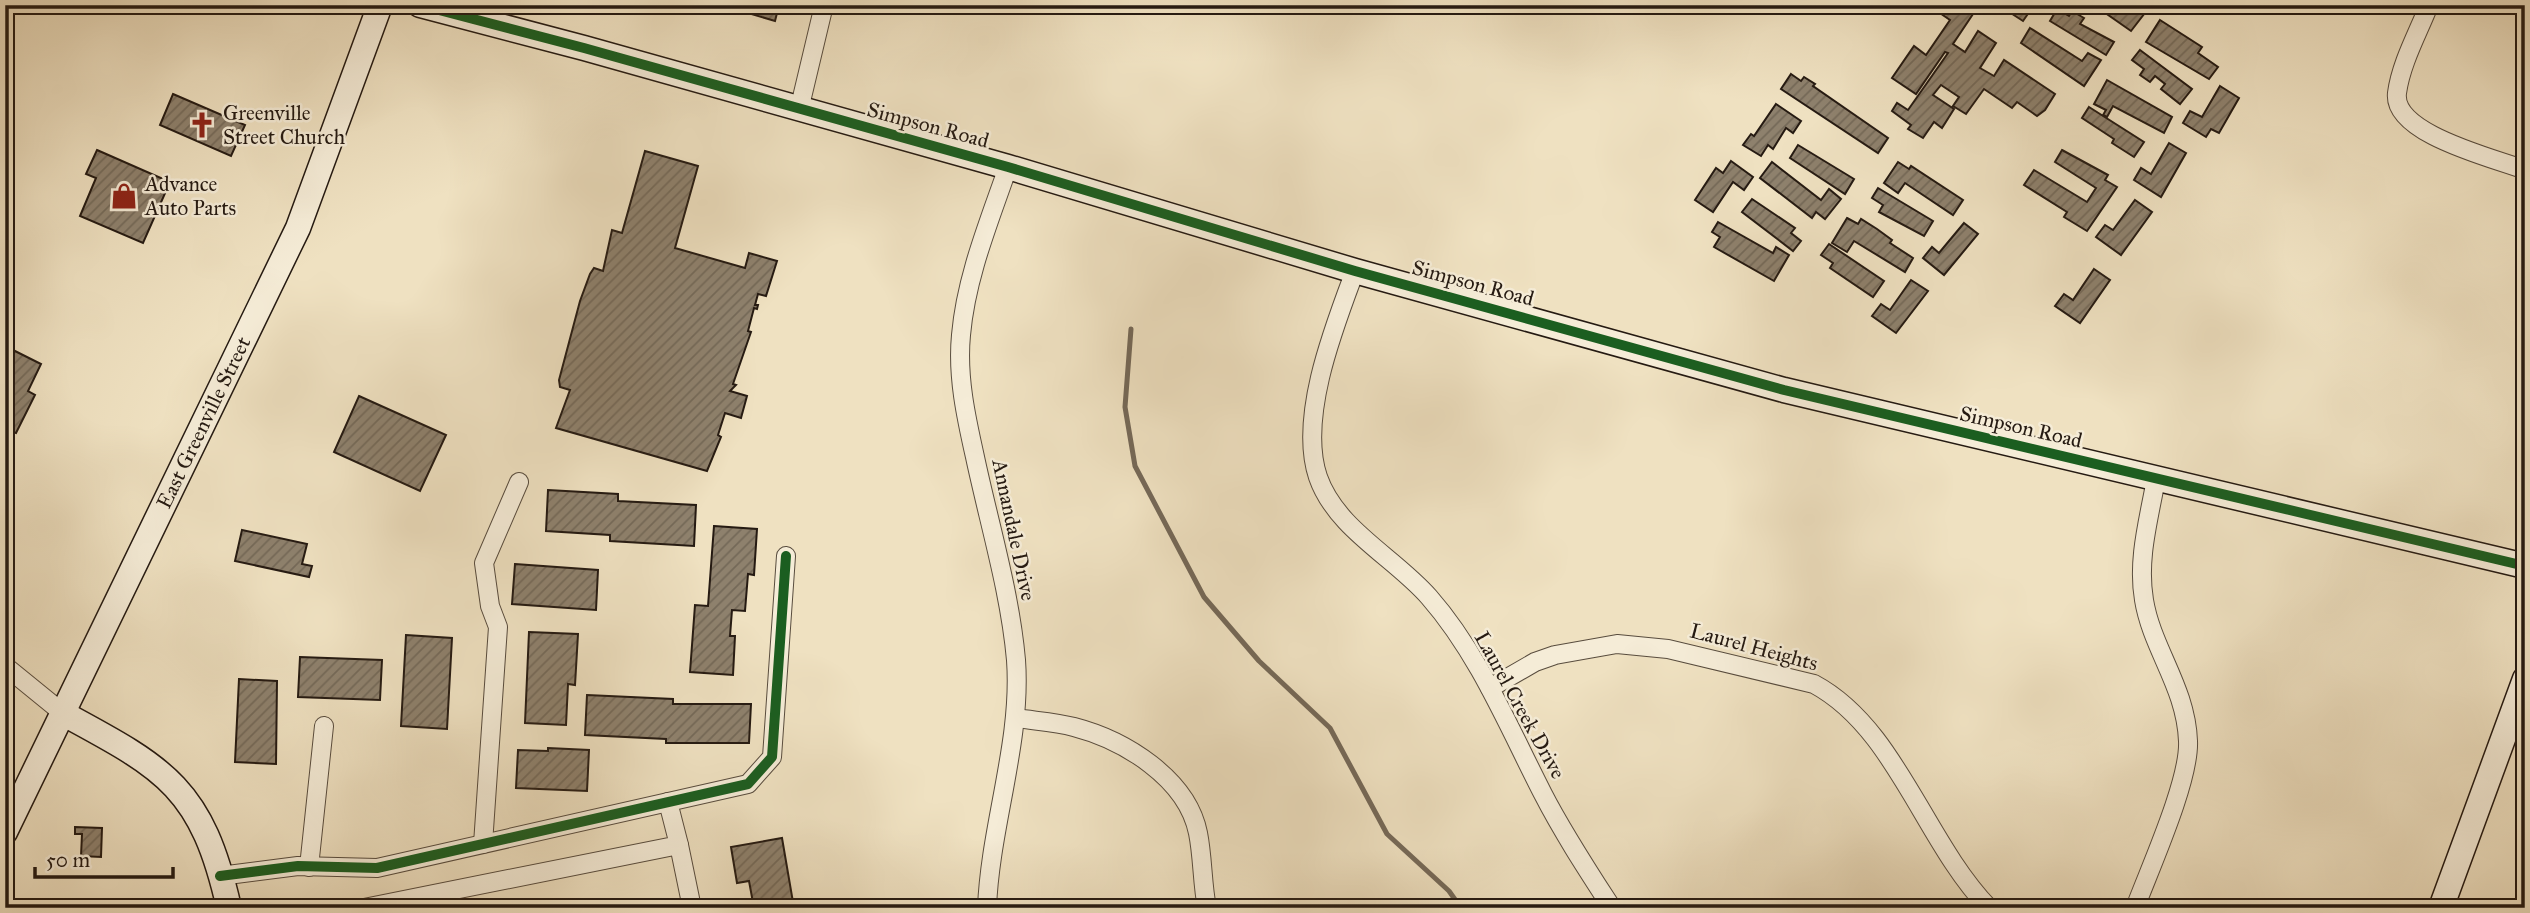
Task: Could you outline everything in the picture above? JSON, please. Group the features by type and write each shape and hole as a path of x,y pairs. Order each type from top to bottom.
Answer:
{"street":[{"name":"East Greenville Street","path":"5,832 298,228 380,5"},
{"name":"Simpson Road","path":"420,5 584,48 1008,167 1355,271 1784,390 2525,566"},
{"path":"799,110 824,5"},
{"path":"2429,5 2396,95 2404,117 2419,130 2525,170"},
{"name":"Annandale Drive","path":"987,908 1016,718 1017,677 1012,633 966,420 960,358 969,282 1008,167"},
{"name":"Laurel Creek Drive","path":"1355,271 1324,369 1315,409 1312,432 1318,477 1327,497 1353,528 1430,598 1490,688 1544,797 1612,908"},
{"path":"2135,908 2188,759 2186,726 2175,678 2157,643 2144,601 2141,560 2156,479"},
{"path":"484,844 498,627 490,606 484,563 519,482"},
{"path":"220,876 309,867 377,868 748,784 772,757 786,556"},
{"name":"Laurel Heights","path":"1490,688 1535,662 1555,655 1617,644 1668,649 1814,684 1832,694 1863,722 1901,774 1928,826 1969,886 1989,908"},
{"path":"5,666 64,714 132,751 169,778 194,808 229,908"},
{"path":"2441,908 2525,679"},
{"path":"1016,718 1071,726 1091,732 1129,750 1163,776 1180,795 1198,833 1207,908"},
{"path":"309,867 324,726"},
{"path":"668,802 692,908"},
{"path":"364,908 679,845"}],"building":[{"path":"721,5 779,5 775,21"},
{"path":"1919,5 1979,5 1953,44 1965,52 1978,31 1996,43 1980,68 1994,76 2004,60 2055,94 2045,110 2037,116 2017,102 2012,108 1984,89 1966,114 1953,106 1959,97 1941,85 1933,95 1954,109 1942,128 1934,122 1923,138 1908,129 1911,125 1892,111 1897,103 1908,110 1948,53 1945,52 1916,94 1892,78 1914,46 1926,55 1950,20 1931,7 1928,11"},
{"path":"2005,5 2034,5 2023,21 2003,8"},
{"path":"2094,5 2130,6 2151,5 2131,31"},
{"path":"2057,9 2069,16 2072,11 2084,18 2080,24 2114,42 2106,55 2050,21"},
{"path":"2160,20 2202,47 2198,53 2218,67 2209,79 2146,42"},
{"path":"2030,28 2082,61 2088,53 2101,60 2084,86 2021,43"},
{"path":"2140,50 2192,89 2180,104 2161,89 2165,84 2155,76 2150,82 2140,75 2144,69 2132,60"},
{"path":"1791,74 1801,81 1804,77 1815,84 1813,86 1888,138 1878,153 1781,89"},
{"path":"2107,80 2172,117 2164,133 2113,106 2107,117 2103,115 2106,110 2094,104"},
{"path":"2220,86 2239,98 2219,133 2211,129 2206,137 2183,123 2190,111 2202,117"},
{"name":"Greenville Street Church","path":"173,94 245,125 231,156 160,125"},
{"path":"1776,104 1801,121 1793,133 1786,128 1773,149 1768,145 1761,156 1743,145 1751,134 1754,136"},
{"path":"2089,107 2144,142 2134,157 2112,143 2114,139 2082,118"},
{"path":"2169,143 2186,153 2161,197 2134,180 2141,168 2151,174"},
{"path":"1798,145 1854,179 1845,194 1790,158"},
{"path":"97,150 170,182 143,243 80,216 96,178 86,174"},
{"path":"2062,150 2108,175 2105,180 2117,187 2087,231 2064,217 2067,212 2024,185 2034,170 2087,202 2096,188 2055,162"},
{"path":"645,151 698,166 675,248 745,268 749,253 777,261 766,296 758,294 755,305 758,305 757,309 754,308 748,331 751,332 733,384 736,385 730,391 747,396 741,418 725,413 718,435 721,437 707,471 556,428 570,390 560,387 559,380 580,301 594,268 603,271 612,230 622,233"},
{"path":"1731,161 1753,177 1744,190 1733,182 1713,212 1695,200 1716,168 1723,173"},
{"path":"1772,162 1821,200 1829,189 1841,199 1825,219 1816,212 1812,218 1760,178"},
{"path":"1898,162 1909,169 1911,166 1963,200 1953,215 1905,183 1898,193 1884,183"},
{"path":"1878,188 1933,221 1924,236 1879,212 1883,205 1872,198"},
{"path":"1752,199 1795,228 1791,233 1801,241 1793,251 1742,212"},
{"path":"2135,200 2152,212 2121,255 2096,237 2105,225 2113,230"},
{"path":"1847,218 1858,224 1861,219 1913,258 1905,272 1854,241 1847,252 1832,243"},
{"path":"1718,222 1773,253 1776,247 1789,255 1774,281 1714,247 1720,237 1712,232"},
{"path":"1964,223 1978,234 1944,275 1923,258 1932,247 1939,253"},
{"path":"1829,244 1884,281 1873,297 1830,268 1833,263 1821,255"},
{"path":"2094,269 2110,280 2080,323 2055,306 2064,294 2073,300"},
{"path":"1911,280 1928,291 1896,333 1872,316 1881,304 1890,310"},
{"path":"5,346 41,364 28,391 35,395 16,433 10,431 5,441"},
{"path":"359,396 446,435 420,491 334,452"},
{"path":"548,490 618,494 618,501 696,505 694,546 610,541 610,535 546,531"},
{"path":"714,526 757,529 754,575 748,574 745,611 732,610 730,636 735,636 733,675 690,672 695,605 708,606"},
{"path":"242,530 307,544 302,564 312,566 309,577 235,561"},
{"path":"515,564 598,570 596,610 512,604"},
{"path":"529,632 578,634 575,685 568,684 566,725 525,723"},
{"path":"406,635 452,638 447,729 401,726"},
{"path":"300,657 382,660 380,700 298,697"},
{"path":"239,679 277,681 276,764 235,762"},
{"path":"587,695 673,699 673,704 751,704 749,743 666,743 666,739 585,735"},
{"path":"548,748 589,750 587,791 516,788 518,750 548,751"},
{"path":"75,827 102,828 101,857 81,856 82,834 75,834"},
{"path":"782,838 794,908 754,908 749,881 737,883 731,847"}],"waterway":[{"path":"1131,329 1125,407 1135,466 1204,597 1259,661 1330,728 1387,834 1449,891 1461,908"}],"cycle path":[{"path":"420,5 584,48 1008,167 1355,271 1784,390 2525,566"},
{"path":"220,876 298,866 377,868 748,784 772,757 786,556"}],"place":[{"name":"Greenville Street Church","path":"202,125"},
{"name":"Advance Auto Parts","path":"124,196"}]}
